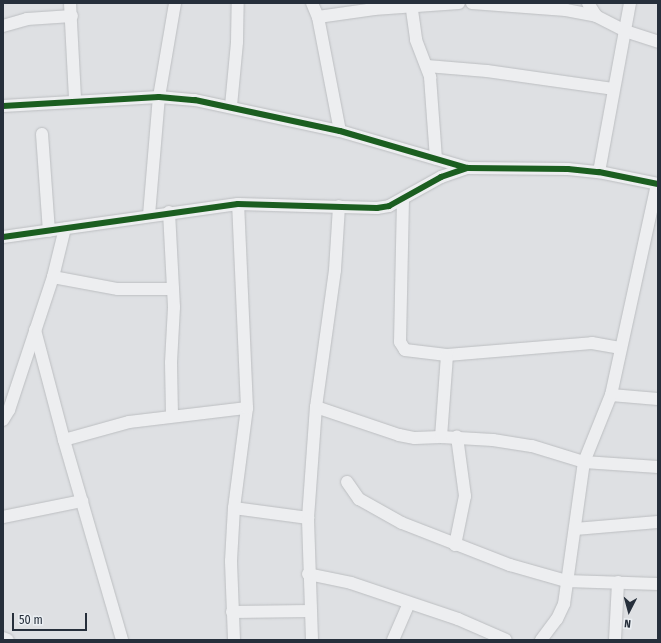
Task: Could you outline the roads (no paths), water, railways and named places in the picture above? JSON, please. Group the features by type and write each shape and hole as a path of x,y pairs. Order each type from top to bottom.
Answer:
{"street":[{"path":"70,3 72,16 75,100"},
{"path":"149,215 159,97 175,3"},
{"path":"231,106 237,42 238,3"},
{"path":"312,3 318,17 340,131"},
{"path":"318,17 411,4 458,3"},
{"path":"472,3 566,10 596,16 625,31 658,42"},
{"path":"588,3 596,16"},
{"path":"599,172 630,3"},
{"path":"411,4 416,40 430,77 436,159"},
{"path":"3,26 27,19 72,16"},
{"path":"427,66 487,71 614,89"},
{"path":"3,106 75,100 159,97 231,106 340,131 467,168 568,169 599,172 658,184 620,348 611,395 584,462 566,581 564,604 557,619 541,640"},
{"path":"42,134 49,231"},
{"path":"3,237 169,212 238,204 377,208 403,199 441,177 467,168"},
{"path":"403,199 401,347 413,352 447,355 585,344 620,348"},
{"path":"234,640 230,561 234,508 247,408 242,260 238,204"},
{"path":"312,640 308,574 308,518 316,407 336,270 339,206"},
{"path":"169,212 173,290 172,416"},
{"path":"3,420 9,410 53,277 65,228"},
{"path":"53,277 118,289 173,290"},
{"path":"35,330 64,440 122,640"},
{"path":"441,437 447,355"},
{"path":"611,395 658,400"},
{"path":"316,407 399,435 416,438 457,437 532,446 584,462 658,467"},
{"path":"64,440 128,422 247,408"},
{"path":"455,544 465,496 457,437"},
{"path":"346,482 359,499 402,523 510,565 566,581 658,584"},
{"path":"3,517 82,502"},
{"path":"234,508 308,518"},
{"path":"575,529 658,522"},
{"path":"308,574 350,583 458,619 506,640"},
{"path":"615,640 618,582"},
{"path":"393,640 409,603"},
{"path":"232,612 311,611"},
{"path":"3,638 8,640"}]}
